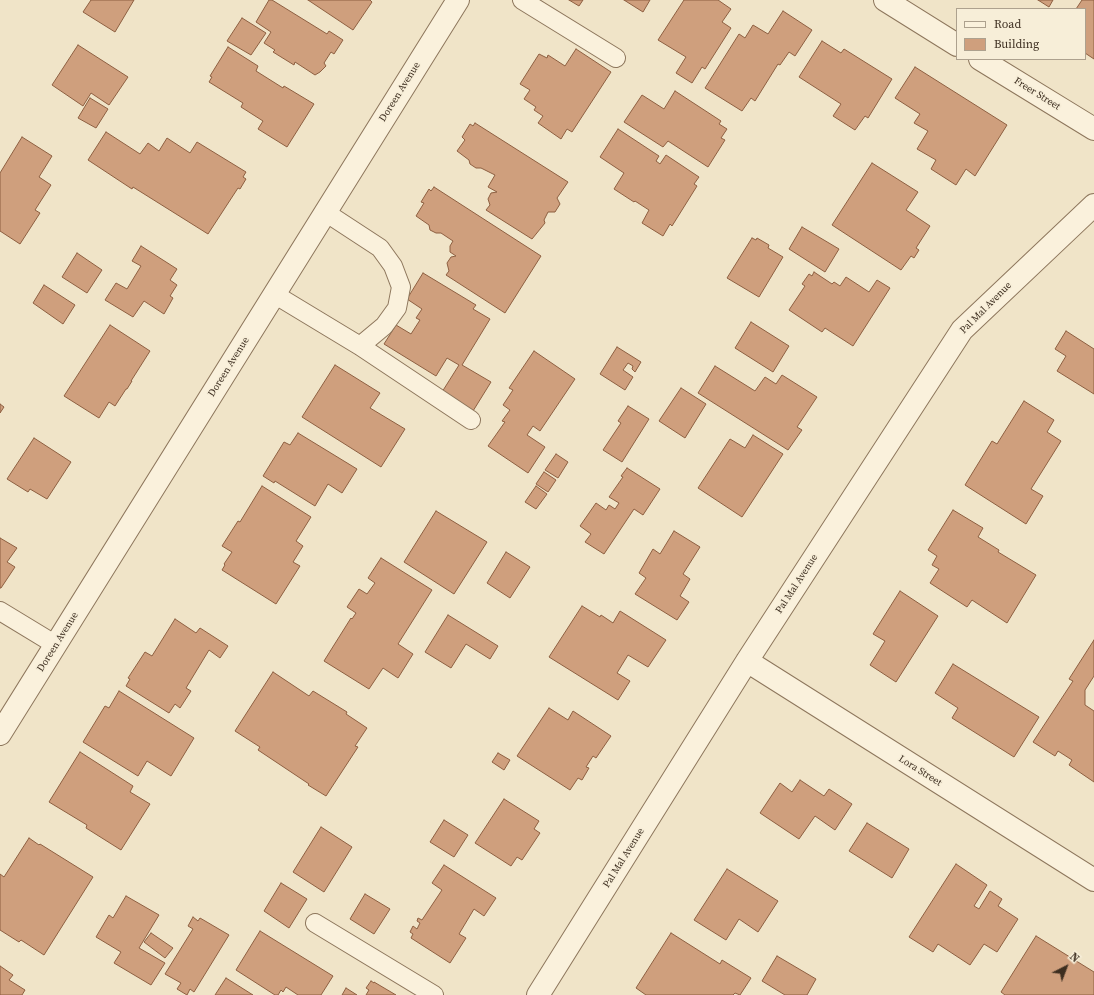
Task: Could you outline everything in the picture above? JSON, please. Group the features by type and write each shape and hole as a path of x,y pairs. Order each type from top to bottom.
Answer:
{"street":[{"name":"Doreen Avenue","path":"0,734 458,0"},
{"path":"899,4 956,44"},
{"name":"Freer Street","path":"982,60 1094,129"},
{"name":"Pal Mal Avenue","path":"538,995 747,661 962,330 1094,204"},
{"name":"Lora Street","path":"747,661 1094,880"}],"lane":[{"path":"522,0 616,58"},
{"path":"325,212 380,248 393,266 401,288 397,308 384,326 360,346"},
{"path":"274,294 360,346 471,420"},
{"path":"0,611 56,645"},
{"path":"315,923 434,995"}],"building":[{"path":"91,0 134,0 115,32 83,12"},
{"path":"269,0 272,0 327,34 329,31 343,40 334,54 331,52 324,63 326,66 320,72 315,75 295,62 294,65 273,52 275,50 264,43 271,32 256,22"},
{"path":"308,0 370,0 372,2 353,30"},
{"path":"569,0 583,0 579,6"},
{"path":"624,0 650,0 643,12"},
{"path":"684,0 718,0 731,9 722,22 731,28 705,69 702,67 692,83 676,73 686,57 658,40"},
{"path":"1038,0 1053,0 1049,7"},
{"path":"1082,0 1094,0 1094,59 1086,54 1086,8 1077,8"},
{"path":"783,11 812,30 795,56 789,52 780,65 778,64 755,101 751,98 742,111 705,88 739,34 745,38 753,25 768,34"},
{"path":"242,18 266,33 251,55 227,41"},
{"path":"822,41 841,53 844,49 892,79 868,118 865,116 855,130 833,116 841,104 799,77"},
{"path":"78,45 128,77 109,105 91,93 83,106 52,85"},
{"path":"228,47 258,66 256,71 283,88 284,86 314,104 287,147 258,129 263,121 241,107 243,103 209,82 212,77 210,76"},
{"path":"576,49 611,72 572,132 567,129 561,139 538,123 543,116 534,110 536,107 524,99 530,90 520,84 539,54 547,58 548,55 565,66"},
{"path":"915,67 1007,125 975,176 966,169 956,185 931,169 936,160 917,149 928,131 914,123 920,114 895,98"},
{"path":"675,91 721,121 719,124 727,129 721,138 725,140 708,167 668,141 663,147 624,122 642,95 664,109"},
{"path":"90,98 108,109 96,128 78,118"},
{"path":"475,123 568,182 557,198 560,204 555,212 548,212 544,220 545,223 532,239 486,210 490,205 488,199 491,193 497,192 488,187 495,175 481,168 476,168 470,164 469,160 457,151 465,140 462,137 470,124 473,126"},
{"path":"618,129 659,156 656,161 660,164 666,155 699,177 694,184 697,186 672,226 670,224 663,236 642,223 649,210 614,189 624,173 600,157"},
{"path":"106,132 140,154 148,143 159,151 167,138 190,153 197,142 246,172 243,177 246,179 240,189 238,188 208,234 133,187 132,189 88,160"},
{"path":"22,137 52,156 39,177 51,185 35,210 40,213 20,244 0,231 0,173"},
{"path":"872,163 918,192 906,210 930,226 916,248 919,250 914,258 911,256 901,270 832,225"},
{"path":"434,187 541,256 505,313 446,275 449,271 447,263 451,257 456,256 450,252 450,246 453,241 441,233 436,233 430,230 429,225 416,216 424,203 421,202 429,189 431,191"},
{"path":"802,227 839,249 825,272 789,249"},
{"path":"752,238 756,240 757,238 769,245 768,248 783,257 759,297 727,278"},
{"path":"141,246 177,269 170,280 177,285 170,296 173,298 164,314 144,301 133,317 105,300 116,283 127,289 141,266 132,261"},
{"path":"77,253 102,270 87,293 62,277"},
{"path":"814,272 832,284 834,282 840,286 846,277 869,292 877,280 890,288 853,346 825,328 822,332 789,310 805,286 802,284 809,274 812,276"},
{"path":"423,273 476,305 473,309 490,319 462,365 491,382 473,411 442,392 459,365 447,358 436,376 384,344 396,325 411,334 420,320 416,318 422,309 407,299"},
{"path":"44,285 75,305 63,324 33,303"},
{"path":"751,322 789,346 773,372 735,348"},
{"path":"110,325 150,351 115,406 109,402 99,418 64,396"},
{"path":"1066,331 1094,349 1094,394 1057,371 1066,356 1055,349"},
{"path":"617,347 641,362 635,372 632,369 633,366 628,363 623,370 633,377 625,390 600,374"},
{"path":"534,351 575,379 540,431 533,426 527,435 545,447 528,473 488,446 505,422 502,421 510,410 503,405 513,390 509,388"},
{"path":"335,365 380,393 370,408 405,429 381,467 302,417"},
{"path":"715,366 755,391 765,377 776,384 782,375 817,397 797,427 802,430 788,450 698,393"},
{"path":"681,388 706,404 685,438 659,421"},
{"path":"1024,401 1054,420 1047,432 1061,441 1031,489 1043,496 1026,524 965,485 992,441 997,444"},
{"path":"0,404 4,407 0,413"},
{"path":"628,406 649,419 622,462 603,450 621,423 618,421"},
{"path":"298,433 357,469 342,493 328,484 315,506 275,481 274,483 263,476 284,442 290,445"},
{"path":"753,435 783,454 742,517 698,488 730,439 745,448"},
{"path":"34,438 71,462 47,499 30,489 28,492 7,479"},
{"path":"556,454 568,462 558,478 545,470"},
{"path":"627,468 660,489 643,515 634,509 604,554 585,542 591,534 580,526 596,503 606,510 609,505 615,509 619,503 609,497 623,477 621,476"},
{"path":"544,472 556,480 548,492 536,484"},
{"path":"262,486 311,517 296,541 303,546 293,562 300,566 276,604 222,570 232,552 222,546 238,521 240,522"},
{"path":"536,486 547,494 536,509 525,502"},
{"path":"953,510 983,528 978,537 999,550 998,552 1036,575 1007,623 972,600 967,607 930,583 939,569 932,565 937,556 928,550"},
{"path":"436,511 487,542 454,594 404,562"},
{"path":"674,531 700,547 683,574 690,579 680,596 689,602 677,620 635,594 646,578 639,573 653,549 660,554"},
{"path":"0,538 17,548 7,562 15,567 1,588 0,588"},
{"path":"506,552 530,567 510,598 487,583"},
{"path":"381,558 432,590 398,644 413,654 398,678 383,668 369,689 324,661 351,618 352,619 356,613 347,607 359,589 367,594 375,583 368,578"},
{"path":"900,591 938,616 896,682 870,665 885,641 873,634"},
{"path":"582,606 600,617 601,615 613,623 620,611 666,640 648,667 628,655 617,673 630,681 618,700 549,657"},
{"path":"448,615 498,646 490,659 466,644 451,668 425,652"},
{"path":"175,619 196,633 200,628 228,646 220,658 209,650 186,688 191,691 180,708 175,704 169,713 126,686 130,679 128,678 145,652 152,656"},
{"path":"1094,640 1094,676 1085,690 1085,705 1094,711 1094,782 1069,765 1072,760 1058,751 1055,756 1033,742 1073,681 1069,679"},
{"path":"953,664 1039,717 1014,757 952,718 958,708 935,693"},
{"path":"273,672 309,696 313,691 347,712 346,714 367,728 355,746 358,747 326,796 258,750 260,747 235,731"},
{"path":"119,691 194,738 171,776 147,761 138,776 83,742 105,706 109,708"},
{"path":"549,708 568,720 573,711 611,736 596,758 593,756 586,767 589,768 582,780 578,778 570,790 517,756"},
{"path":"80,752 133,786 130,792 150,804 121,850 86,828 87,825 49,802"},
{"path":"498,753 510,760 504,770 492,762"},
{"path":"800,780 824,796 829,789 852,804 835,830 815,816 799,839 760,813 780,783 792,792"},
{"path":"504,799 539,821 534,829 540,833 522,860 517,857 511,866 475,843"},
{"path":"444,820 468,835 454,857 430,842"},
{"path":"867,823 909,849 892,878 849,851"},
{"path":"321,827 352,847 324,892 293,872"},
{"path":"29,838 93,877 44,955 21,940 19,942 0,930 0,874 4,877"},
{"path":"956,864 987,885 974,906 979,909 990,891 1002,899 998,906 1018,919 997,952 984,944 970,965 938,944 933,952 909,937"},
{"path":"444,865 496,898 484,916 474,909 459,934 466,938 450,963 411,938 413,934 410,932 413,926 417,929 420,923 417,921 418,918 422,920 442,890 432,883"},
{"path":"727,869 778,901 758,932 739,919 726,940 694,920"},
{"path":"281,883 307,899 289,928 264,911"},
{"path":"365,894 390,909 374,934 350,919"},
{"path":"126,896 159,915 139,948 165,963 151,985 114,963 121,952 96,937 109,915 113,918"},
{"path":"193,917 198,921 200,918 229,935 194,992 190,989 187,995 177,989 181,983 165,974 193,929 188,926"},
{"path":"260,931 333,976 321,995 298,995 286,987 283,992 281,990 278,995 275,995 236,970"},
{"path":"151,933 173,948 165,958 144,942"},
{"path":"671,933 720,964 722,960 751,978 740,995 735,993 733,995 646,995 636,988"},
{"path":"1036,936 1094,972 1094,995 1005,995 1001,992"},
{"path":"777,956 816,979 807,995 785,995 762,981"},
{"path":"0,966 13,975 9,980 25,990 22,995 0,995"},
{"path":"226,978 253,995 215,995"},
{"path":"371,981 396,995 366,995 369,990 366,988"},
{"path":"346,988 357,995 342,995"}]}
